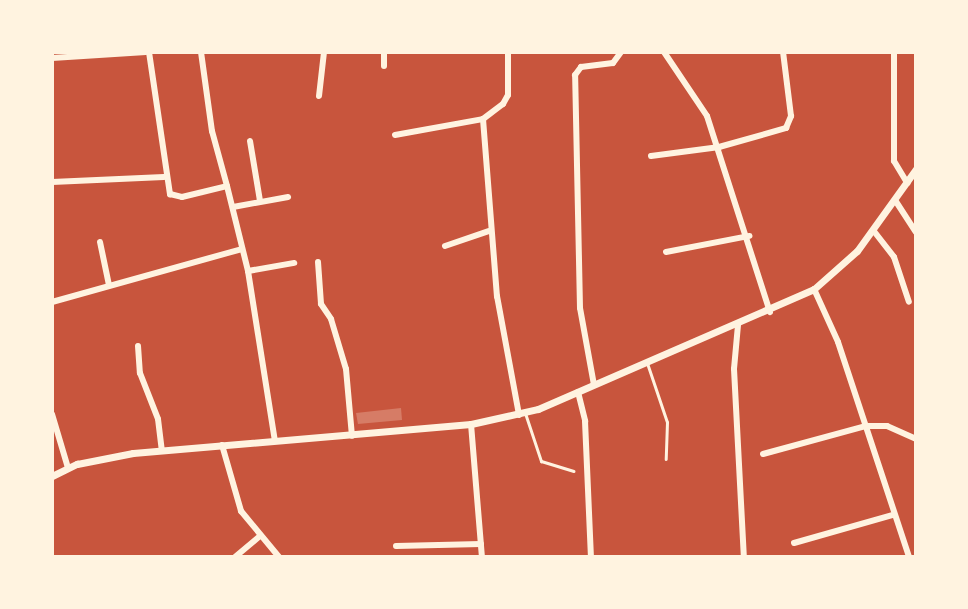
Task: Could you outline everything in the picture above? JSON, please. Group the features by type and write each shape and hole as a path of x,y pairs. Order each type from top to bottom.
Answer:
{"street":[{"path":"52,58 148,52 164,177 174,198 227,186"},
{"path":"201,52 227,186 248,271 275,441"},
{"path":"319,96 324,52"},
{"path":"384,52 384,66"},
{"path":"395,135 483,119 506,101 508,52"},
{"path":"594,385 580,308 575,75 581,67 613,63 621,52"},
{"path":"664,52 692,89 719,147 770,312"},
{"path":"651,156 719,147 786,128 790,122 783,52"},
{"path":"894,52 894,161 907,183"},
{"path":"483,119 489,231 522,414"},
{"path":"250,141 260,201"},
{"path":"52,476 68,468 162,450 352,436 471,424 522,414 770,312 814,289 873,230 916,169"},
{"path":"52,182 164,177"},
{"path":"233,207 288,197"},
{"path":"895,200 916,232"},
{"path":"873,230 894,257 909,302"},
{"path":"445,246 489,231"},
{"path":"666,252 749,236"},
{"path":"100,242 109,285"},
{"path":"52,302 242,249"},
{"path":"318,262 321,304 331,319 346,369 352,436"},
{"path":"248,271 294,263"},
{"path":"814,289 838,342 892,515 909,557"},
{"path":"738,325 734,369 744,557"},
{"path":"138,346 140,373 158,419 162,450"},
{"path":"578,392 585,421 591,557"},
{"path":"52,414 68,468"},
{"path":"471,424 482,557"},
{"path":"763,454 866,426 887,426 916,439"},
{"path":"222,445 234,495 259,537 279,557"},
{"path":"794,543 892,515"},
{"path":"235,557 259,537"},
{"path":"396,546 481,544"}],"lane":[{"path":"647,363 667,422 666,459"},
{"path":"522,414 541,461 574,471"}],"building":[{"path":"401,408 402,420 358,424 356,413"}]}
